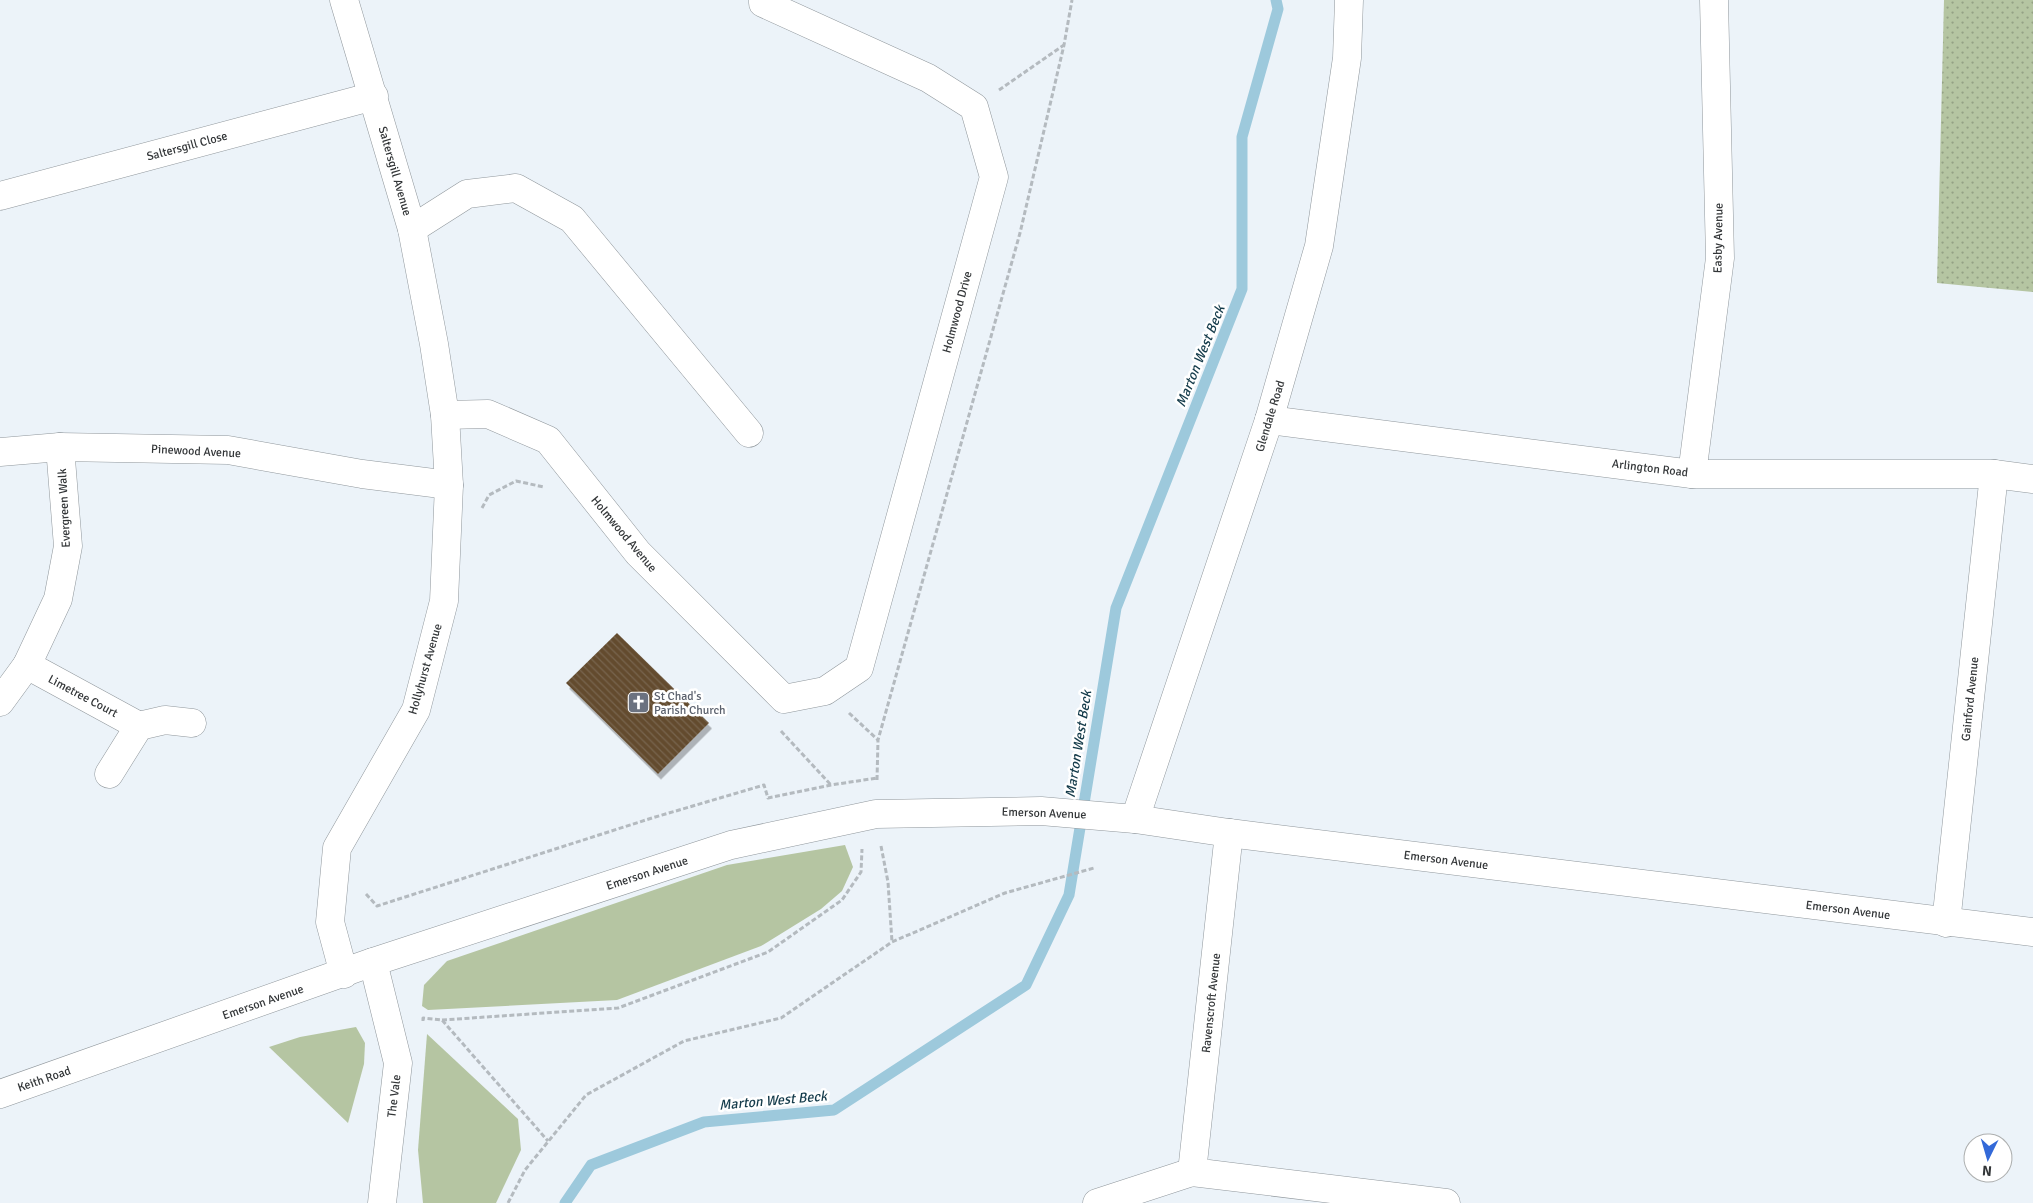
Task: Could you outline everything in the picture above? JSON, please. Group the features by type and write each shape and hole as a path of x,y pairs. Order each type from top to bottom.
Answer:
{"street":[{"name":"Saltersgill Avenue","path":"344,0 374,96 412,230 434,344"},
{"path":"763,0 763,3 928,78 974,107"},
{"name":"Glendale Road","path":"1136,819 1269,420 1320,246 1347,58 1349,0"},
{"name":"Easby Avenue","path":"1692,474 1720,258 1714,0"},
{"name":"Saltersgill Close","path":"0,196 374,96"},
{"name":"Holmwood Drive","path":"784,699 825,691 859,668 994,177 974,107"},
{"path":"412,230 467,194 516,188 572,219 749,433"},
{"name":"Hollyhurst Avenue","path":"344,974 330,922 337,848 416,710 444,601 450,485 444,415 434,344"},
{"name":"Holmwood Avenue","path":"444,415 488,414 548,440 638,553 784,699"},
{"name":"Arlington Road","path":"1269,420 1692,474 1994,474 2033,480"},
{"name":"Pinewood Avenue","path":"0,452 60,447 228,450 362,474 450,485"},
{"name":"Evergreen Walk","path":"0,702 28,666 58,598 68,546 60,447"},
{"name":"Gainford Avenue","path":"1946,923 1994,474"},
{"name":"Limetree Court","path":"28,666 139,726"},
{"path":"109,774 139,726 165,720 192,723"},
{"name":"Emerson Avenue","path":"87,1064 374,962 731,846 876,814 1041,811 1136,819 1229,833 1946,923 2033,932"},
{"name":"Ravenscroft Avenue","path":"1192,1172 1229,833"},
{"name":"The Vale","path":"374,962 398,1063 382,1203"},
{"name":"Keith Road","path":"0,1094 87,1064"},
{"path":"1097,1203 1192,1172 1446,1203"}],"path":[{"path":"892,942 888,882 876,814 878,740 1020,233 1064,45 1072,0"},
{"path":"974,107 1064,45"},
{"path":"480,511 489,495 516,481 551,488"},
{"path":"825,691 878,740"},
{"path":"780,730 831,785"},
{"path":"364,892 377,906 652,818 764,785 768,798 877,778"},
{"path":"423,1018 442,1020 618,1008 768,952 842,900 861,872 862,843 880,841"},
{"path":"508,1203 524,1170 586,1095 684,1041 781,1018 892,942 1005,893 1094,868"},
{"path":"442,1020 548,1141"}],"green space":[{"path":"1944,0 2033,0 2033,292 1937,283"},
{"path":"845,845 853,867 842,891 821,909 761,946 617,1000 428,1010 422,1006 424,985 447,961 727,865"},
{"path":"356,1027 365,1043 364,1064 348,1123 269,1047 300,1037"},
{"path":"427,1034 518,1119 521,1150 496,1203 423,1203 418,1150"}],"building":[{"name":"St Chad's Parish Church","path":"617,633 709,723 658,774 566,683"}],"waterway":[{"name":"Marton West Beck","path":"565,1203 591,1165 704,1122 834,1110 1026,985 1069,895 1116,608 1242,289 1242,137 1278,9 1276,0"}],"place":[{"name":"St Chad's Parish Church","path":"638,703"}]}
